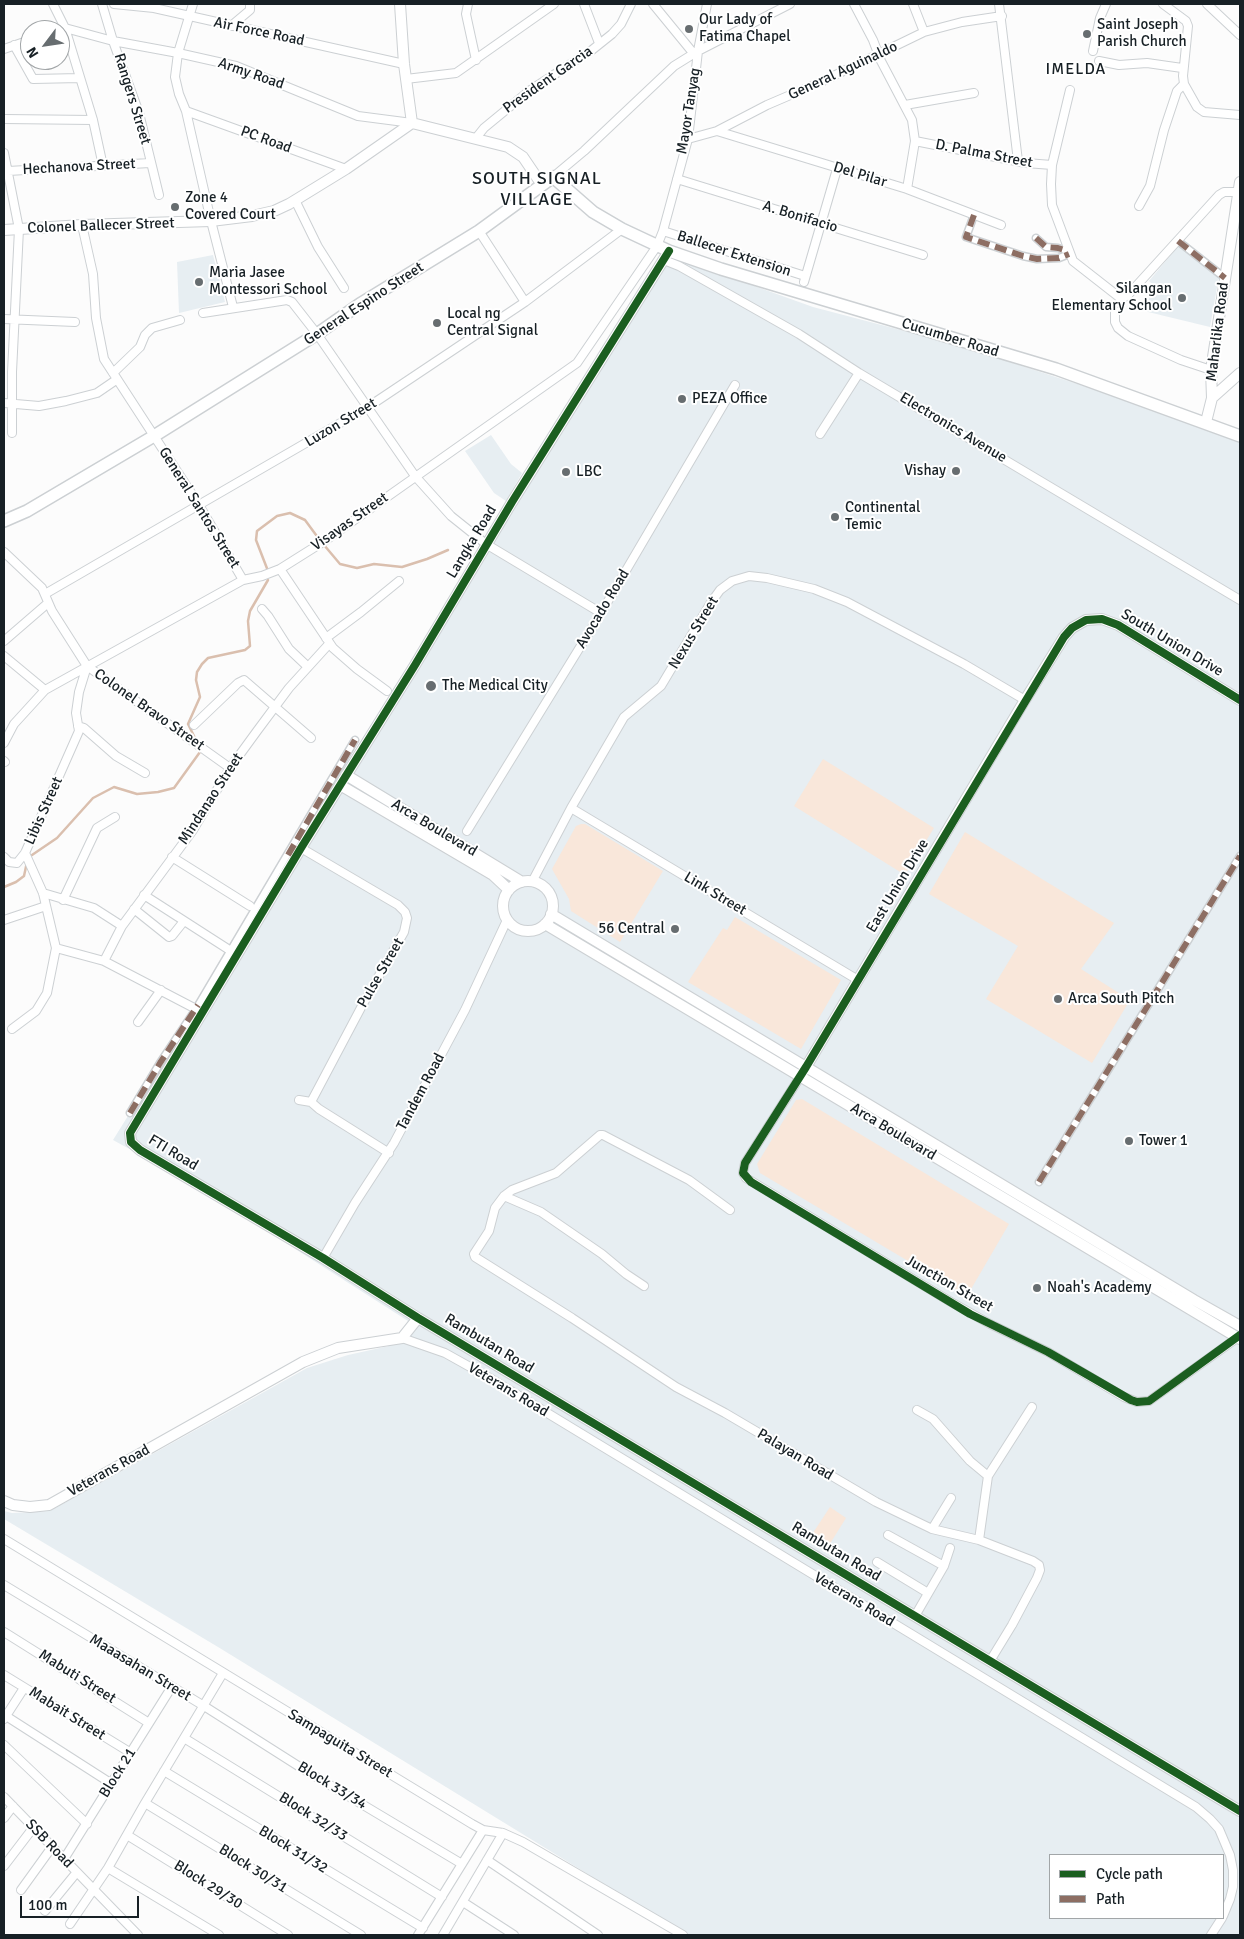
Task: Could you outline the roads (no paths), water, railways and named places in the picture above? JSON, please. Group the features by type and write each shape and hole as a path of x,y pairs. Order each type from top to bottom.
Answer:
{"main road":[{"name":"General Espino Street","path":"4,521 27,511 154,436 318,334 360,304 479,231 553,177"},
{"path":"553,177 580,202 622,228 657,246"},
{"name":"Cucumber Road","path":"657,246 667,256 720,269 1056,370 1206,422 1240,436"}],"street":[{"path":"54,4 59,20"},
{"name":"Rangers Street","path":"102,4 138,112 159,195"},
{"name":"Air Force Road","path":"114,4 154,8 404,64"},
{"path":"193,4 178,53 175,77 178,94 186,111 211,222 233,307"},
{"path":"231,26 250,10 250,4"},
{"path":"400,4 404,64 412,123 508,147 523,157 542,185"},
{"path":"468,4 466,14 476,60"},
{"path":"406,79 456,73 554,4"},
{"name":"President Garcia","path":"584,4 600,43"},
{"name":"President Garcia","path":"476,138 484,128 529,91 592,50 621,24 630,4"},
{"path":"653,4 696,53"},
{"name":"Mayor Tanyag","path":"657,246 663,231 688,139 696,53 707,4"},
{"name":"General Espino Street","path":"553,177 584,151 659,78 674,66 790,4"},
{"path":"854,4 873,40 885,70 912,120 915,141 907,189"},
{"path":"913,4 924,32"},
{"path":"1000,4 1018,161"},
{"path":"1093,51 1100,18 1106,4"},
{"path":"1163,4 1186,21 1188,26 1182,68 1184,84 1197,107 1204,112 1240,115"},
{"path":"1208,4 1240,34"},
{"name":"General Aguinaldo","path":"688,139 717,131 767,105 924,32 962,22 1002,16"},
{"name":"Army Road","path":"70,31 236,66 358,116 412,123"},
{"path":"4,48 20,43"},
{"path":"14,45 32,79 80,78"},
{"path":"70,51 93,120 103,166"},
{"path":"1099,62 1119,65 1147,63 1182,68"},
{"path":"1139,206 1150,186 1164,130 1177,92 1184,84"},
{"path":"1070,90 1052,165 1052,205 1068,253 1073,261 1119,297 1123,298 1128,295 1219,195 1239,187"},
{"path":"905,104 974,93"},
{"name":"PC Road","path":"186,111 346,169"},
{"path":"4,119 93,120"},
{"name":"Colonel Ballecer Street","path":"4,230 82,225 211,222 274,211 346,169 412,123"},
{"name":"Del Pilar","path":"717,131 907,189 1001,226"},
{"name":"D. Palma Street","path":"915,141 1018,161 1052,165"},
{"path":"4,153 19,229 8,404 12,432"},
{"name":"Hechanova Street","path":"8,171 150,163"},
{"path":"821,223 838,169"},
{"name":"A. Bonifacio","path":"676,179 923,255"},
{"name":"Maharlika Road","path":"1206,422 1212,398 1211,370 1225,278 1237,225 1239,187"},
{"path":"295,200 318,247 344,288"},
{"path":"974,215 966,237 1037,259 1059,258 1068,253"},
{"name":"Ballecer Extension","path":"663,231 804,279 821,223"},
{"name":"General Santos Street","path":"82,225 93,274 96,318 104,360 199,506 243,580"},
{"name":"Luzon Street","path":"45,594 368,407 525,302 622,228"},
{"path":"479,231 525,302"},
{"path":"1036,238 1046,248 1058,248 1068,253"},
{"path":"1178,241 1225,278"},
{"name":"Visayas Street","path":"4,743 14,724 45,690 243,580 262,576 280,569 326,540 576,363 657,246"},
{"name":"Electronics Avenue","path":"667,256 679,266 800,334 859,373 1240,600"},
{"name":"Langka Road","path":"301,848 308,826 340,785 486,544 667,256"},
{"path":"203,313 289,300 318,334 415,476 451,516 486,544"},
{"path":"1115,311 1115,322 1118,328 1128,336 1181,360 1211,370"},
{"path":"4,319 75,322"},
{"path":"8,404 39,406 97,393 140,347 145,336 152,328 180,320"},
{"path":"820,434 859,373"},
{"path":"1212,398 1238,377"},
{"name":"Avocado Road","path":"467,831 601,613 734,385"},
{"name":"Langka Road","path":"486,544 601,613"},
{"name":"Colonel Bravo Street","path":"4,552 29,574 45,594 48,603 87,666 230,768"},
{"path":"280,569 328,641 357,669 387,691"},
{"name":"Nexus Street","path":"527,882 624,717 661,686 710,604 720,590 732,581 749,576 767,578 814,589 847,602 964,664 1025,700"},
{"name":"Mindanao Street","path":"104,961 122,926 193,830 230,768 274,707 328,641 398,581"},
{"path":"4,641 48,603"},
{"path":"262,608 288,649 308,666"},
{"name":"South Union Drive","path":"1086,620 1102,619 1118,625 1240,700"},
{"name":"East Union Drive","path":"743,1173 745,1164 800,1077 1064,637 1072,628 1086,620"},
{"path":"4,656 45,690"},
{"name":"Libis Street","path":"12,1029 36,1011 47,993 56,948 43,893 25,853 79,731 76,712 79,692 87,666"},
{"path":"194,725 240,681 244,680 311,738"},
{"path":"78,726 84,728 116,756 145,773"},
{"path":"130,1113 308,826 355,740"},
{"name":"Arca Boulevard","path":"346,775 527,882"},
{"name":"Arca Boulevard","path":"340,785 494,875 509,890"},
{"name":"Link Street","path":"572,808 858,980"},
{"path":"63,900 97,828 115,818"},
{"name":"Pulse Street","path":"301,848 398,905 405,912 407,918 404,932 311,1102"},
{"name":"FTI Road","path":"301,848 130,1133 129,1138 140,1150 323,1258 418,1318"},
{"path":"4,857 9,862 17,863 25,853"},
{"path":"1039,1182 1240,856"},
{"path":"172,857 250,906"},
{"path":"527,882 543,886 550,896 553,908 545,924 540,928 527,931 514,927 507,920 504,915 503,902 512,886 527,882"},
{"path":"43,893 94,908 122,926"},
{"path":"144,896 230,951"},
{"path":"4,920 46,906"},
{"path":"134,909 169,937 172,936 184,921"},
{"name":"Arca Boulevard","path":"551,914 1240,1326"},
{"name":"Tandem Road","path":"323,1258 355,1203 389,1153 465,1010 507,920"},
{"name":"Arca Boulevard","path":"545,924 1239,1337"},
{"path":"56,948 104,961 196,1009"},
{"path":"138,1022 162,990"},
{"path":"299,1100 311,1102 389,1153"},
{"path":"644,1286 541,1212 504,1196 512,1190 556,1173 597,1137 603,1135 689,1180 730,1210"},
{"name":"Junction Street","path":"743,1173 751,1182 970,1314 1048,1352 1137,1402 1149,1401 1239,1337"},
{"name":"Palayan Road","path":"504,1196 495,1208 489,1231 474,1254 475,1257 572,1318 676,1388 725,1413 876,1502 932,1528 979,1540 1039,1565 1040,1570 1016,1619 990,1661"},
{"path":"402,1338 418,1318"},
{"name":"Rambutan Road","path":"418,1318 1240,1811"},
{"name":"Veterans Road","path":"4,1501 13,1505 30,1507 49,1505 303,1362 338,1348 402,1338 446,1353 488,1377 1196,1807 1219,1829 1230,1855 1233,1870 1233,1887 1224,1912"},
{"path":"979,1540 988,1476 1032,1407"},
{"path":"917,1410 933,1419 970,1461 988,1476"},
{"path":"932,1528 951,1498"},
{"path":"888,1535 944,1566"},
{"name":"Sampaguita Street","path":"4,1539 472,1824 483,1830 504,1833 524,1842 683,1935"},
{"path":"915,1616 944,1566 950,1548"},
{"path":"877,1562 928,1593"},
{"name":"Maaasahan Street","path":"4,1585 171,1688 204,1706 164,1770 97,1886 70,1924"},
{"name":"Mabuti Street","path":"4,1632 149,1723"},
{"path":"204,1706 224,1674"},
{"name":"Mabait Street","path":"4,1675 131,1753"},
{"path":"24,1688 5,1718 112,1784"},
{"name":"Block 21","path":"64,1859 171,1688"},
{"name":"Block 33/34","path":"204,1706 303,1769 462,1864"},
{"name":"Block 32/33","path":"184,1738 442,1897"},
{"path":"4,1745 87,1824"},
{"name":"Block 31/32","path":"164,1770 421,1932"},
{"name":"SSB Road","path":"4,1797 77,1872 97,1886"},
{"name":"Block 30/31","path":"145,1802 361,1935"},
{"path":"4,1818 13,1806"},
{"path":"4,1866 33,1828"},
{"path":"421,1932 483,1830"},
{"path":"443,1935 504,1833"},
{"name":"Block 29/30","path":"127,1835 288,1935"},
{"path":"21,1890 52,1847"},
{"path":"488,1860 598,1935"},
{"path":"108,1868 218,1935"},
{"path":"45,1911 77,1872"},
{"path":"97,1886 138,1935"},
{"path":"463,1902 514,1935"},
{"name":"Veterans Road","path":"1211,1935 1221,1919"}],"waterway":[{"path":"268,571 256,540 257,531 277,516 290,513 305,520 319,539"},
{"path":"324,545 340,564 357,568 374,564 402,567 448,550"},
{"path":"196,740 188,724 200,697 196,680 197,672 208,658 245,650 250,646 248,621 250,611 268,580"},
{"path":"32,855 57,838 93,798 114,787 137,794 174,788 200,752 199,750"},
{"path":"4,887 24,876 27,862"}],"place":[{"name":"Our Lady of Fatima Chapel","path":"689,29"},
{"name":"Saint Joseph Parish Church","path":"1087,34"},
{"name":"Zone 4 Covered Court","path":"175,207"},
{"name":"Maria Jasee Montessori School","path":"199,282"},
{"name":"Silangan Elementary School","path":"1182,298"},
{"name":"Local ng Central Signal","path":"437,323"},
{"name":"PEZA Office","path":"682,399"},
{"name":"Vishay","path":"956,471"},
{"name":"LBC","path":"566,472"},
{"name":"Continental Temic","path":"835,517"},
{"name":"The Medical City","path":"431,686"},
{"name":"56 Central","path":"675,929"},
{"name":"Arca South Pitch","path":"1058,999"},
{"name":"Tower 1","path":"1129,1141"},
{"name":"Noah's Academy","path":"1037,1288"}],"district":[{"name":"IMELDA","path":"1076,70"},
{"name":"SOUTH SIGNAL VILLAGE","path":"537,189"}]}
